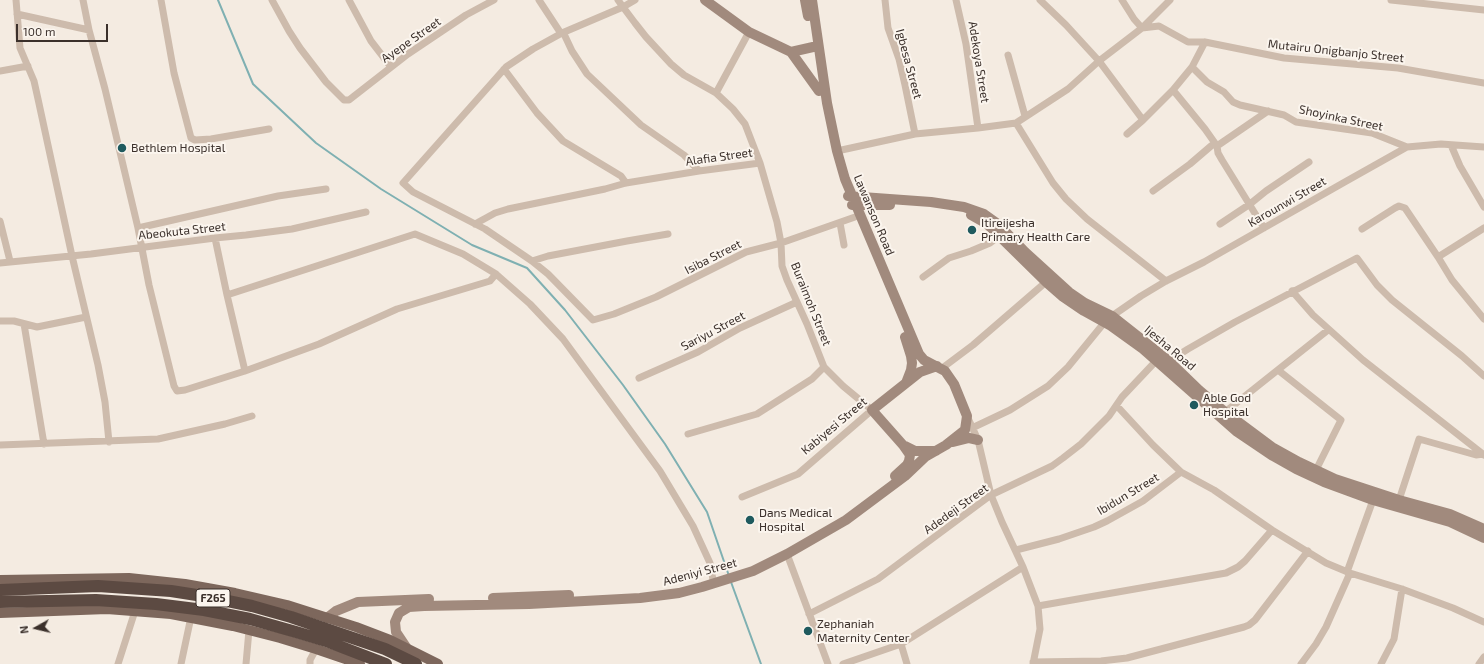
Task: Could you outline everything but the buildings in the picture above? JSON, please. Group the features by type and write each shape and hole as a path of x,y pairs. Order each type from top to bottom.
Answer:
{"highway":[{"name":"F265","path":"0,590 98,586 172,591 203,596 252,606 291,617 385,649 416,664"},
{"name":"F265","path":"0,602 96,600 156,604 204,610 250,619 296,632 386,664"}],"main road":[{"path":"705,0 749,32 790,52 819,91"},
{"name":"Lawanson Road","path":"805,0 826,133 840,183 851,201 919,354 924,360 939,367 948,374 954,384 967,416"},
{"name":"Lawanson Road","path":"812,0 827,103 837,151 851,201"},
{"path":"790,52 813,47"},
{"path":"851,201 855,217 907,341 912,363 905,385"},
{"name":"Ijesha Road","path":"851,201 970,208 988,216 1058,283 1169,361 1199,390 1225,412 1297,466 1324,482 1373,500 1450,522 1484,538"},
{"name":"Ijesha Road","path":"931,205 973,216 987,224 1046,282 1072,303 1108,319 1236,431 1273,456 1297,466 1316,470 1335,479 1399,500 1450,514 1484,529"},
{"name":"Kabiyesi Street","path":"872,410 920,372 939,367"},
{"path":"872,410 903,445 913,451 936,451"},
{"name":"Adeniyi Street","path":"406,647 396,632 395,622 399,613 409,607 530,604 640,598 679,593 752,568 787,554 852,516 905,476 925,457 946,445 965,430 967,416"},
{"path":"946,445 961,439 973,438 978,440"},
{"name":"Adeniyi Street","path":"752,568 842,518 874,494 891,480 909,461 910,455 903,445"},
{"path":"0,580 129,578 185,584 235,593 280,603 356,627 406,647 438,664"},
{"name":"Adeniyi Street","path":"327,618 336,611 358,602 379,600 529,597 640,592 715,581"},
{"path":"0,613 107,609 191,617 249,630 316,649 360,664"}],"street":[{"path":"16,0 20,48 34,81 72,256 100,372 109,442"},
{"path":"84,0 89,30 138,228 175,390 185,390 245,371 319,344 411,304 490,281 496,274"},
{"path":"161,0 174,73 191,138 195,140 211,139 269,129"},
{"name":"Ayepe Street","path":"272,0 300,48 326,82 344,100 349,100 391,67 466,15 494,0"},
{"path":"349,0 371,41 391,67"},
{"path":"539,0 560,32 564,34 572,51 587,74 641,125 684,155 699,170"},
{"name":"Alafia Street","path":"475,224 489,216 508,209 605,189 626,183 699,170 760,163 745,124 733,109 716,93 684,75 671,64 646,37 618,0"},
{"path":"635,0 623,7 562,33 533,49 504,69 403,183 413,192 485,229 532,261 548,256 668,234"},
{"name":"Igbesa Street","path":"885,0 888,28 904,78 914,134"},
{"name":"Adekoya Street","path":"956,0 966,44 978,128"},
{"path":"1040,0 1066,25 1099,61 1143,120"},
{"path":"1122,0 1142,28"},
{"path":"837,151 914,134 1016,123 1068,89 1099,61 1142,28 1170,0"},
{"path":"1391,0 1484,10"},
{"path":"17,14 89,30"},
{"name":"Mutairu Onigbanjo Street","path":"1142,28 1159,26 1188,42 1206,42 1284,58 1398,68 1484,83"},
{"path":"716,93 749,32"},
{"path":"1127,134 1173,90 1192,67 1206,42"},
{"path":"1008,55 1025,116"},
{"path":"0,71 28,66"},
{"name":"Shoyinka Street","path":"1192,67 1207,82 1224,92 1233,102 1240,105 1284,115 1296,122 1372,133 1407,147"},
{"path":"504,69 537,113 563,141 622,176 626,183"},
{"path":"1173,90 1205,128 1217,146 1218,153 1222,160 1264,228"},
{"path":"1153,191 1190,164 1211,146 1214,144 1217,146 1268,112"},
{"path":"1016,123 1050,178 1066,199 1087,219 1166,281"},
{"name":"Karounwi Street","path":"1108,319 1166,281 1204,262 1407,147 1428,144 1484,147"},
{"path":"1451,145 1460,166 1484,207"},
{"path":"1220,224 1308,162"},
{"name":"Buraimoh Street","path":"760,163 772,200 781,243 782,266 824,367 843,386 872,410"},
{"path":"138,228 278,196 326,189"},
{"path":"1362,229 1395,208 1402,206 1405,208 1452,280 1484,319"},
{"name":"Abeokuta Street","path":"0,263 72,256 142,246 292,229 366,212"},
{"name":"Isiba Street","path":"532,261 548,274 592,320 656,297 746,252 781,243 855,217"},
{"path":"0,221 10,262"},
{"path":"840,223 844,245"},
{"path":"1438,257 1484,228"},
{"path":"227,295 415,234 463,254 496,274 530,304 563,338 660,471 693,526 710,563 715,581"},
{"path":"923,277 949,258 971,252 990,243 999,236"},
{"path":"215,238 245,371"},
{"path":"1169,361 1212,334 1357,258 1392,300 1462,356 1484,376"},
{"path":"939,367 972,345 1046,282"},
{"path":"1292,291 1328,330 1363,360 1484,455"},
{"name":"Sariyu Street","path":"639,378 698,352 740,328 797,302"},
{"path":"0,322 14,321 37,327 86,317"},
{"path":"972,428 1010,410 1048,386 1068,367 1108,319"},
{"path":"24,324 44,444"},
{"path":"1225,412 1328,330"},
{"name":"Adedeji Street","path":"808,614 878,580 991,496 1063,458 1095,431 1117,406 1122,396 1156,361"},
{"path":"688,434 757,414 812,379 824,367"},
{"path":"1278,370 1341,420 1316,470"},
{"path":"1117,406 1153,445 1181,472 1214,490 1272,530 1326,563 1453,608 1484,622"},
{"name":"Kabiyesi Street","path":"742,497 798,474 872,410"},
{"path":"0,445 158,439 225,424 252,416"},
{"path":"967,416 978,440 991,496 1016,550 1038,606 1040,629 1033,663 1102,661 1126,658 1244,627 1255,620 1308,551"},
{"path":"1399,500 1419,439 1471,454 1484,455"},
{"name":"Ibidun Street","path":"1016,550 1059,539 1107,521 1143,501 1181,472"},
{"path":"1301,664 1316,644 1326,627 1349,572 1373,500"},
{"path":"1038,606 1226,573 1233,570 1245,561 1272,530"},
{"path":"787,554 808,614 828,664"},
{"path":"843,664 901,644 1023,567"},
{"path":"1381,664 1394,639 1402,589"},
{"path":"118,664 135,611"},
{"path":"181,664 191,617"},
{"path":"246,664 249,630"},
{"path":"901,644 908,664"},
{"path":"310,664 310,660 316,649"},
{"path":"1479,664 1484,657"}],"waterway":[{"path":"218,0 253,84 316,143 381,189 472,245 527,268 565,310 623,385 665,444 707,512 729,576"},
{"path":"731,582 761,664"}],"place":[{"name":"Bethlem Hospital","path":"122,148"},
{"name":"Itireijesha Primary Health Care","path":"972,230"},
{"name":"Able God Hospital","path":"1194,405"},
{"name":"Dans Medical Hospital","path":"750,520"},
{"name":"Zephaniah Maternity Center","path":"808,631"}]}
